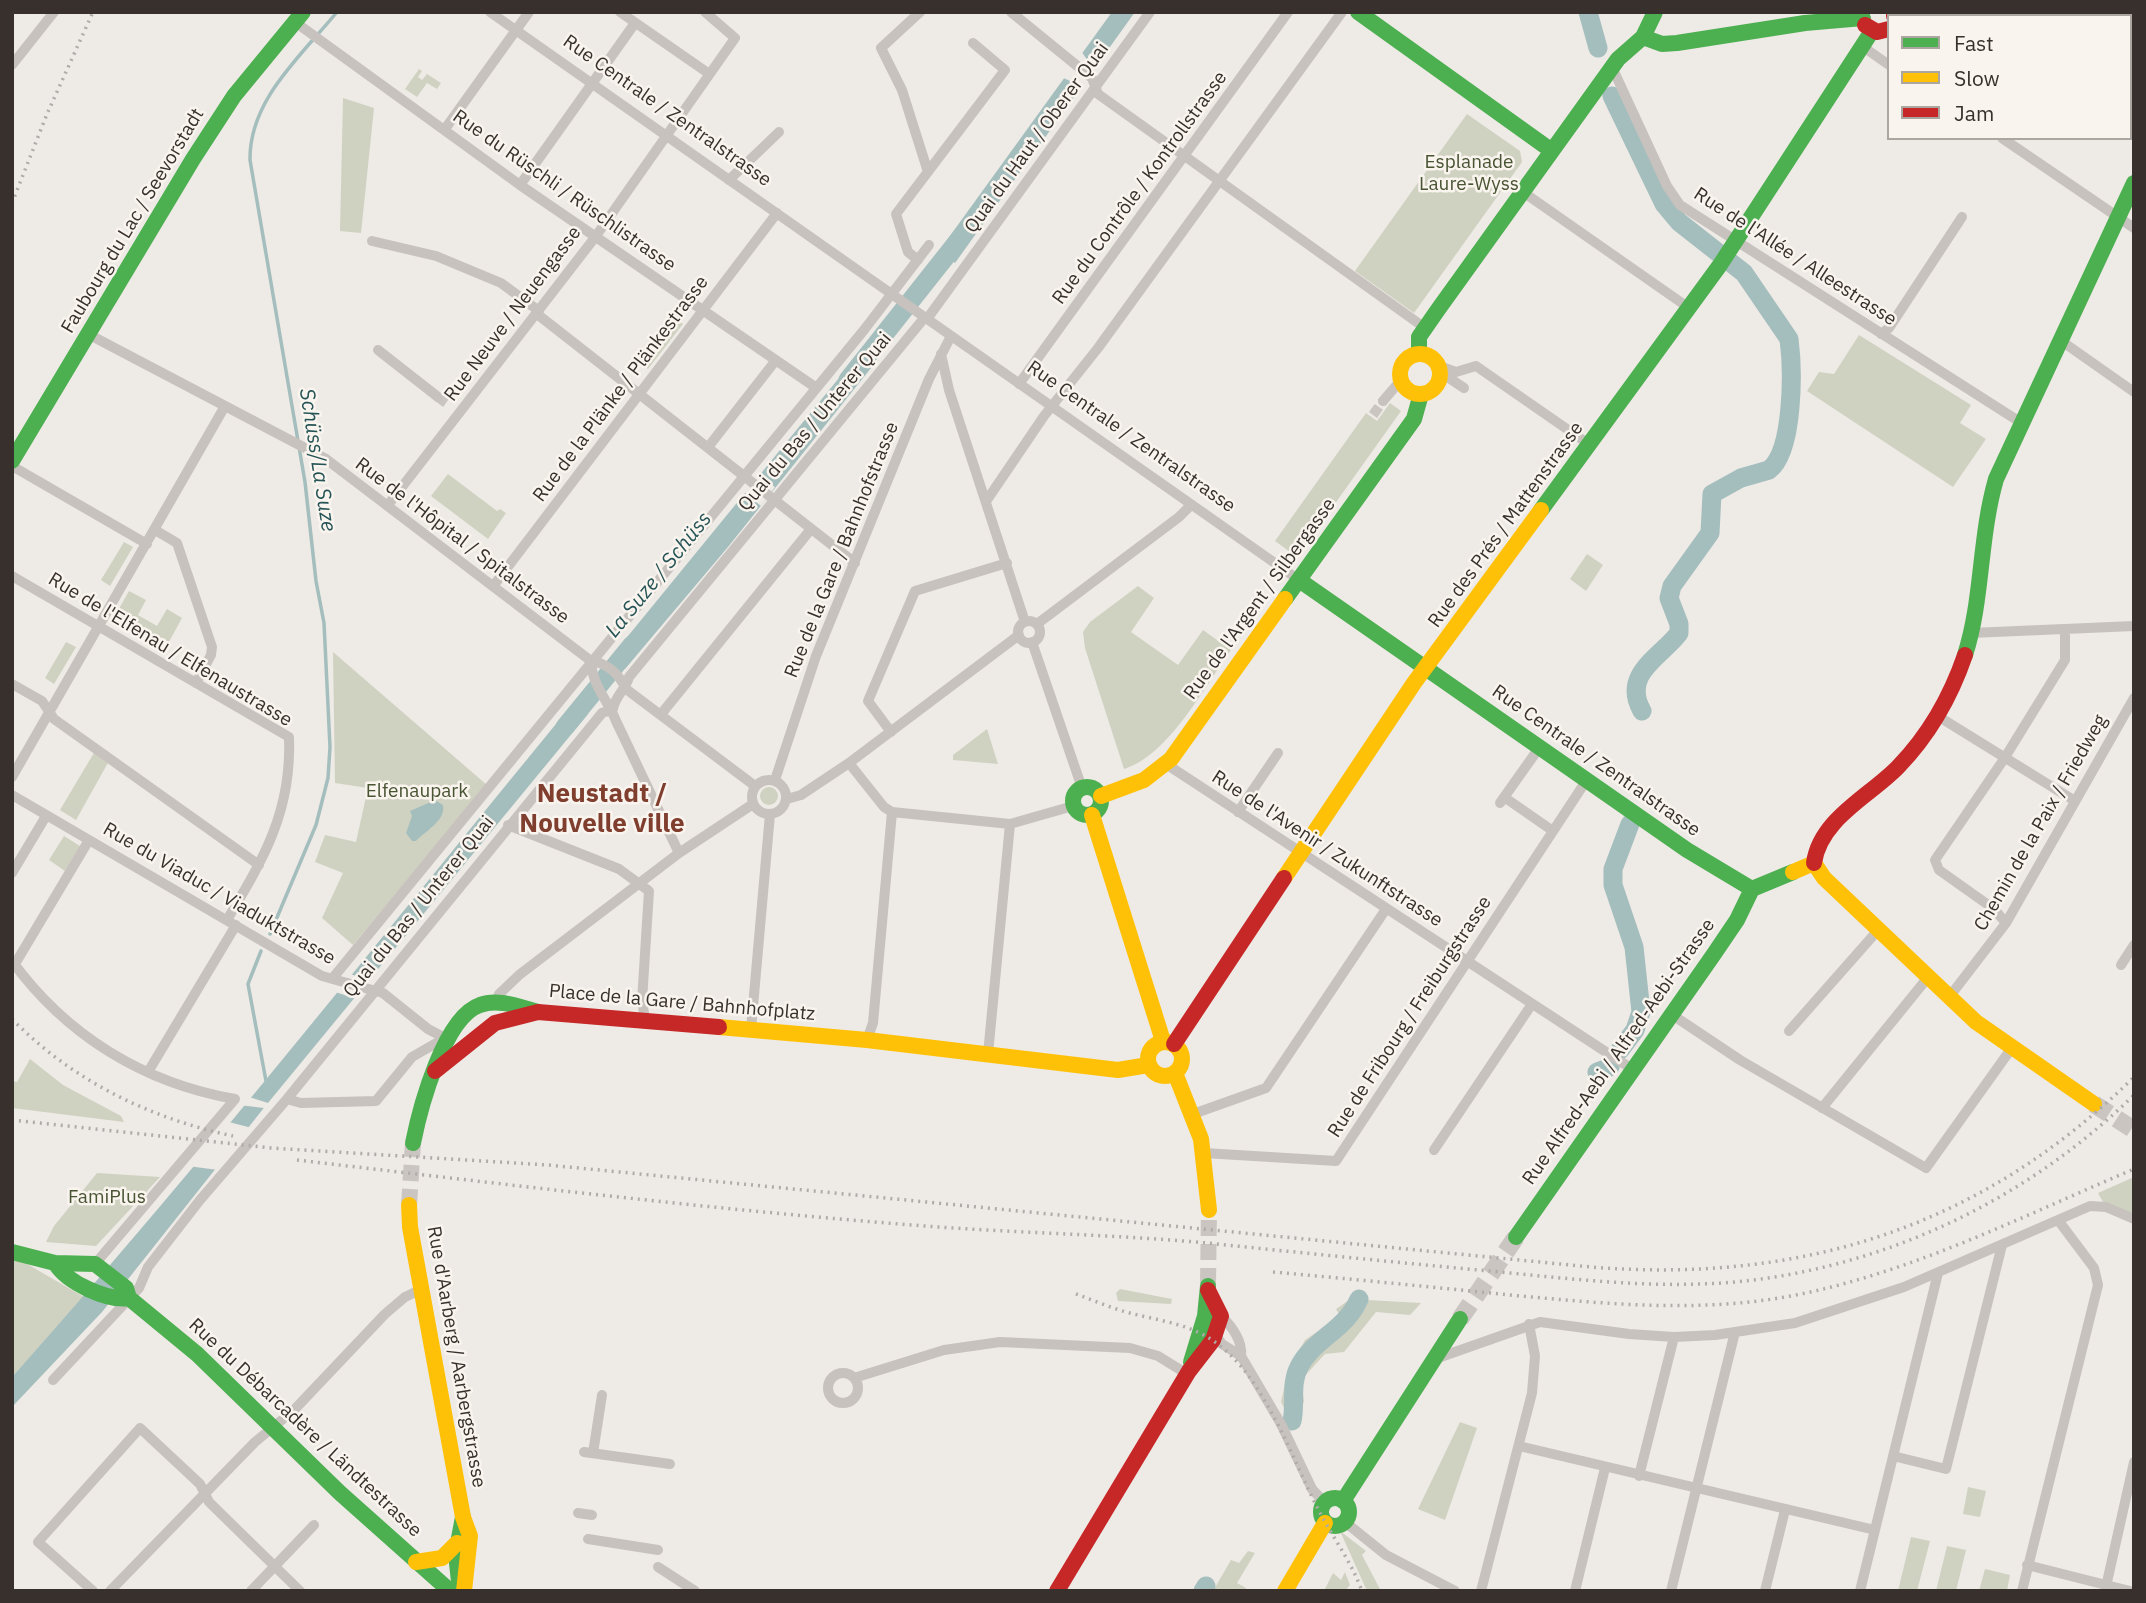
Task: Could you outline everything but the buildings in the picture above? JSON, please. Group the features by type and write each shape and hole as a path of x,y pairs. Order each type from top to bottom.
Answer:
{"main road":[{"path":"1358,12 1552,151"},
{"path":"1419,354 1419,337 1425,328 1612,67 1625,51 1643,37 1655,12"},
{"name":"Faubourg du Lac / Seevorstadt","path":"12,461 222,115 299,17"},
{"path":"1643,37 1669,44 1805,23 1872,22"},
{"name":"Rue des Prés / Mattenstrasse","path":"1168,1043 1303,854 1425,668 1728,253 1862,46 1872,22"},
{"path":"2094,1104 2011,1049 1976,1022 1824,878 1814,863 1815,851 1825,833 1895,771 1936,715 1961,668 1971,633 1986,518 1996,479 2020,422 2134,183"},
{"path":"1421,394 1409,391 1401,380 1400,373 1406,359 1419,354 1431,357 1439,369"},
{"name":"Rue de l'Argent / Silbergasse","path":"1101,796 1144,780 1166,764 1414,419 1421,394 1437,385 1439,369"},
{"name":"Rue Centrale / Zentralstrasse","path":"1299,580 1687,850 1752,889"},
{"path":"1082,788 1093,788 1101,796 1101,805 1092,815 1083,815 1073,806 1075,794 1082,788"},
{"path":"1092,815 1168,1043 1182,1058 1175,1073 1192,1114 1203,1153 1209,1210"},
{"path":"1752,889 1814,863"},
{"name":"Rue Alfred-Aebi / Alfred-Aebi-Strasse","path":"1516,1237 1737,919 1752,889"},
{"path":"413,1143 421,1104 435,1072 445,1038 460,1016 479,1006 495,1004 514,1005 538,1012"},
{"path":"435,1072 495,1023 495,1004"},
{"name":"Place de la Gare / Bahnhofplatz","path":"495,1023 538,1012 867,1040 988,1054 1008,1059 1118,1070 1149,1065"},
{"path":"445,1038 466,1044"},
{"path":"1168,1043 1150,1050 1149,1065 1160,1075 1175,1073"},
{"name":"Rue d'Aarberg / Aarbergstrasse","path":"409,1205 463,1517 470,1536 462,1591"},
{"name":"Rue du Débarcadère / Ländtestrasse","path":"12,1252 55,1263 97,1266 123,1295 188,1346 450,1591"},
{"name":"Rue du Débarcadère / Ländtestrasse","path":"55,1263 61,1273 82,1284 123,1295"},
{"path":"1057,1591 1188,1373 1215,1334 1208,1287"},
{"path":"1188,1373 1213,1316"},
{"path":"1343,1501 1460,1319"},
{"path":"1332,1498 1343,1501 1348,1508 1346,1522 1337,1526 1325,1523 1321,1513 1324,1502 1332,1498"},
{"name":"Rue d'Aarberg / Aarbergstrasse","path":"462,1591 455,1577 457,1543 463,1517"},
{"path":"1285,1591 1325,1523"},
{"path":"416,1562 442,1558 457,1543"}],"street":[{"path":"12,65 54,12"},
{"name":"Rue Centrale / Zentralstrasse","path":"490,12 1299,580"},
{"path":"445,129 529,12"},
{"path":"620,12 708,73"},
{"name":"Rue Neuve / Neuengasse","path":"388,505 596,236 735,38 705,12"},
{"path":"920,12 881,48 902,90 928,172"},
{"path":"1011,12 1073,62 1094,82 1100,95 1425,328"},
{"name":"Quai du Haut / Oberer Quai","path":"924,316 954,284 1094,82 1150,12"},
{"name":"Rue du Contrôle / Kontrollstrasse","path":"1019,384 1288,12"},
{"path":"987,500 1342,12"},
{"name":"Rue du Rüschli / Rüschlistrasse","path":"299,17 315,38 520,185 815,387"},
{"path":"520,185 635,23"},
{"path":"918,260 908,253 896,214 1005,70 973,43"},
{"path":"1862,46 1887,64"},
{"name":"Rue de l'Allée / Alleestrasse","path":"1612,67 1674,197 1728,253 1881,334 2020,422"},
{"path":"729,180 779,132"},
{"path":"2005,140 2134,228"},
{"path":"1523,192 1689,309"},
{"name":"Rue de la Plänke / Plänkestrasse","path":"494,585 777,213"},
{"path":"1881,334 1889,328 1962,216"},
{"path":"372,241 436,256 501,283 855,563"},
{"name":"Quai du Bas / Unterer Quai","path":"335,980 344,965 475,808 591,660 748,478 815,387 896,297 929,245"},
{"name":"Quai du Bas / Unterer Quai","path":"53,1380 123,1295 139,1288 153,1260 200,1200 287,1099 369,990 602,713 613,709 626,689 629,677 772,497 924,316"},
{"name":"Rue de l'Hôpital / Spitalstrasse","path":"88,334 311,450 388,505 591,660 603,664 620,677 626,689 662,713 755,786"},
{"name":"Rue de la Gare / Bahnhofstrasse","path":"775,780 800,700 941,354 951,336"},
{"path":"2060,340 2134,392"},
{"path":"378,350 438,397"},
{"path":"941,354 949,390 1007,564 1031,623 1040,633 1032,642 1026,642 1019,635"},
{"path":"709,446 776,360"},
{"path":"1439,369 1456,372 1476,366 1590,445"},
{"path":"1439,369 1464,388"},
{"path":"1383,401 1401,380"},
{"path":"449,405 460,413"},
{"path":"12,777 225,406"},
{"path":"12,466 147,544"},
{"path":"787,799 801,795 849,763 1019,635 1020,626 1031,623 1179,517 1191,505"},
{"path":"662,713 811,529"},
{"path":"155,530 177,543 212,647 211,655 196,683"},
{"path":"891,732 868,701 915,591 1007,564"},
{"name":"Rue de l'Elfenau / Elfenaustrasse","path":"12,576 289,737 288,789 276,828 231,922 148,1072"},
{"path":"1971,633 2134,626"},
{"path":"2006,923 1994,909 1939,870 1935,863 2065,660 2065,630"},
{"path":"1032,642 1082,788"},
{"path":"591,660 593,676 602,698 613,709 616,722 679,853"},
{"path":"12,684 42,701 54,719 259,865"},
{"name":"Chemin de la Paix / Friedweg","path":"1950,996 2006,923 2134,698"},
{"path":"1936,715 2075,801"},
{"path":"1539,748 1502,800 1553,831"},
{"path":"1238,812 1278,753"},
{"path":"849,763 866,786 892,812 1010,824 1073,806"},
{"name":"Rue de l'Avenir / Zukunftstrasse","path":"1166,764 1632,1069"},
{"path":"764,780 775,780 783,785 787,799 781,810 770,814 760,811 754,804 755,786 764,780"},
{"name":"Rue de Fribourg / Freiburgstrasse","path":"1203,1153 1336,1161 1586,781"},
{"name":"Rue du Viaduc / Viaduktstrasse","path":"12,795 275,948 335,980 383,993 428,1029 445,1038"},
{"path":"495,1004 499,994 519,975 679,853 754,804"},
{"path":"867,1040 873,1023 892,812"},
{"path":"751,1029 770,814"},
{"path":"12,873 46,816"},
{"path":"988,1054 1010,824"},
{"path":"508,825 619,869 640,882 650,894 642,1001 645,1019"},
{"path":"89,840 14,963 39,996 71,1027 148,1072 235,1099 97,1266"},
{"path":"1994,900 2002,909 2006,923"},
{"path":"1192,1114 1266,1088 1386,909"},
{"path":"1790,1031 1879,929"},
{"path":"2121,965 2134,945"},
{"path":"1822,1108 1929,976"},
{"path":"1434,1150 1532,1004"},
{"path":"1671,1014 1822,1108 1926,1168 2011,1049"},
{"path":"287,1099 301,1103 376,1101 412,1057 445,1038"},
{"path":"1434,1360 1529,1324 1550,1322 1620,1333 1674,1337 1735,1332 1807,1319 1883,1295 2097,1205 2134,1219"},
{"path":"2022,1591 2098,1285 2094,1268 2058,1220"},
{"path":"1893,1456 1946,1469 2002,1245"},
{"path":"1860,1591 1938,1273"},
{"path":"110,1591 272,1427 294,1410 345,1353 398,1302 422,1289"},
{"path":"1213,1316 1234,1332 1242,1348 1241,1356"},
{"path":"1481,1591 1535,1377 1535,1349 1529,1324"},
{"path":"1671,1591 1735,1332"},
{"path":"1215,1334 1222,1344 1241,1356 1280,1424 1312,1489 1324,1502"},
{"path":"1639,1476 1674,1337"},
{"path":"854,1378 951,1349 1008,1342 1146,1351 1188,1373"},
{"path":"603,1395 589,1452 670,1464"},
{"path":"93,1591 38,1542 140,1428 200,1484 209,1502 300,1591"},
{"path":"1519,1446 1875,1530"},
{"path":"2106,1588 2134,1462"},
{"path":"1575,1591 1605,1468"},
{"path":"1765,1591 1785,1510"},
{"path":"578,1513 593,1516"},
{"path":"1346,1522 1386,1555 1455,1591"},
{"path":"251,1591 314,1525"},
{"path":"588,1539 658,1550"},
{"path":"2027,1565 2106,1588 2130,1591"},
{"path":"658,1567 695,1591"}],"green space":[{"path":"419,69 422,71 418,77 422,80 427,74 441,83 437,89 427,83 417,97 405,89"},
{"path":"343,98 374,108 361,233 340,231"},
{"name":"Esplanade Laure-Wyss","path":"1467,114 1520,151 1522,162 1414,313 1355,271"},
{"path":"679,321 683,324 648,369 645,366"},
{"path":"1859,335 1971,405 1960,423 1986,439 1953,487 1807,391 1819,372 1834,374"},
{"path":"1390,403 1401,411 1297,557 1275,541 1366,413 1377,421"},
{"path":"448,474 497,511 500,509 506,513 488,539 431,496"},
{"path":"124,542 133,547 110,586 101,580"},
{"path":"1587,554 1603,565 1586,591 1570,579"},
{"path":"1138,586 1154,598 1131,632 1178,665 1203,630 1231,650 1171,735 1156,750 1124,769 1085,648 1083,632 1090,622"},
{"path":"129,591 146,600 138,615 157,626 167,609 182,618 164,651 112,621"},
{"path":"66,642 76,647 54,684 45,678"},
{"name":"Elfenaupark","path":"333,652 487,785 353,945 322,918 343,873 315,862 325,835 356,842 368,788 335,783"},
{"path":"987,729 998,764 953,760 953,755"},
{"path":"95,751 109,761 76,820 60,810"},
{"path":"769,787 775,790 778,796 775,802 769,805 763,802 760,796 763,790"},
{"path":"64,836 80,846 65,871 49,860"},
{"path":"30,1059 63,1085 121,1116 124,1122 12,1108 12,1081 17,1082"},
{"name":"FamiPlus","path":"97,1173 160,1177 96,1246 46,1242 54,1226"},
{"path":"2134,1177 2134,1215 2103,1202 2098,1193"},
{"path":"12,1260 22,1261 84,1297 12,1377"},
{"path":"1120,1289 1172,1299 1171,1304 1118,1301 1116,1293"},
{"path":"1349,1300 1362,1306 1367,1300 1421,1303 1410,1315 1376,1312 1344,1352 1325,1354 1301,1380 1304,1401 1295,1430 1281,1402 1288,1370 1305,1340 1340,1316 1336,1309"},
{"path":"1460,1422 1477,1428 1445,1520 1418,1509"},
{"path":"1968,1487 1986,1491 1980,1517 1963,1514"},
{"path":"1340,1531 1366,1551 1362,1555 1381,1591 1367,1591"},
{"path":"1911,1537 1930,1541 1917,1591 1898,1591"},
{"path":"1947,1546 1966,1550 1956,1591 1936,1591"},
{"path":"1248,1551 1255,1553 1237,1583 1246,1588 1244,1591 1213,1591 1231,1560 1239,1563"},
{"path":"1985,1569 2010,1575 2007,1591 1979,1591"},
{"path":"1345,1572 1350,1585 1345,1591 1324,1591 1333,1573 1341,1580"}],"water":[{"path":"1112,12 1135,12 955,263 939,251"},
{"path":"857,356 871,368 728,547 625,669 610,658"},
{"path":"574,702 588,714 263,1109 102,1312 12,1407 12,1377 85,1295 226,1127"},
{"path":"435,800 443,805 441,816 416,841 412,841 406,833 412,816 410,811"}],"pier":[{"path":"1081,51 1088,61 1101,64 1081,92 1075,83 1061,77"},
{"path":"759,474 775,487 761,506 744,492"},
{"path":"347,973 372,981 357,999 332,991"},
{"path":"246,1096 268,1103 273,1101 264,1112 264,1108 239,1105"},
{"path":"225,1121 252,1128 218,1170 188,1166"}],"waterway":[{"name":"Schüss/La Suze","path":"270,934 316,825 328,778 330,747 324,623 316,581 305,482 250,160 252,138 268,98 293,62 337,12"},
{"name":"La Suze / Schüss","path":"1588,12 1598,48"},
{"name":"La Suze / Schüss","path":"1612,96 1664,204 1679,222 1744,273 1789,339 1790,352 1790,409 1783,446 1769,470 1741,478 1712,494 1710,533 1672,586 1669,598 1679,624 1679,633 1646,667 1636,687 1642,711"},
{"name":"La Suze / Schüss","path":"848,380 962,236"},
{"name":"La Suze / Schüss","path":"565,727 632,645"},
{"name":"La Suze / Schüss","path":"1620,1050 1635,1030 1641,1012 1634,947 1613,885 1613,869 1630,824"},
{"name":"La Suze / Schüss","path":"261,951 248,984 266,1081"},
{"name":"La Suze / Schüss","path":"1597,1072 1610,1067"},
{"name":"La Suze / Schüss","path":"1292,1421 1295,1380 1299,1367 1312,1349 1346,1319 1359,1299"},
{"name":"La Suze / Schüss","path":"1203,1591 1206,1586"}],"tunnel":[{"path":"438,397 449,405"},
{"path":"1373,415 1383,401"},
{"path":"2094,1104 2134,1130"},
{"path":"409,1205 413,1143"},
{"path":"1208,1284 1209,1210"},
{"path":"1460,1319 1516,1237"}],"railway":[{"path":"12,203 47,114 93,12"},
{"path":"12,1019 60,1061 114,1094 172,1119 233,1136"},
{"path":"12,1120 271,1148 548,1165 1591,1267 1669,1270 1743,1266 1815,1254 1885,1235 1951,1208 2015,1172 2076,1129 2134,1077"},
{"path":"297,1160 604,1196 835,1219 1207,1243 1638,1284 1706,1284 1775,1277 1825,1267 1922,1235 1968,1214 2056,1161 2134,1095"},
{"path":"1273,1272 1620,1304 1692,1305 1765,1300 1844,1284 1887,1271 1970,1240 2134,1169"},
{"path":"1076,1294 1126,1312 1192,1330 1212,1340 1230,1355 1247,1373 1274,1418 1362,1591"}],"traffic: fast":[{"path":"12,461 193,159 234,96 303,12"},
{"path":"1358,12 1552,151"},
{"path":"1643,37 1655,12"},
{"path":"1643,37 1662,44 1677,43 1805,23 1863,18"},
{"path":"1541,510 1720,265 1872,31"},
{"path":"1419,354 1419,337 1437,311 1618,59 1643,37"},
{"path":"1965,655 1975,612 1996,479 2134,183"},
{"path":"1285,599 1414,419 1421,394"},
{"path":"1299,580 1687,850 1752,889"},
{"path":"1087,787 1097,791 1101,801 1097,811 1087,815 1077,811 1073,801 1077,791 1087,787"},
{"path":"1516,1237 1714,954 1737,920 1752,889 1793,872"},
{"path":"413,1143 421,1108 436,1065 455,1027 467,1013 480,1005 494,1002 538,1012"},
{"path":"12,1252 55,1263 95,1264 126,1288 129,1298 197,1354 340,1493 450,1591"},
{"path":"55,1263 69,1277 88,1289 110,1297 129,1298"},
{"path":"1191,1362 1205,1316 1208,1286"},
{"path":"1343,1501 1460,1319"},
{"path":"1335,1498 1345,1502 1349,1512 1345,1522 1335,1526 1325,1522 1321,1512 1325,1502 1335,1498"},
{"path":"460,1591 456,1554 463,1517"}],"traffic: slow":[{"path":"1420,354 1428,355 1434,360 1439,366 1440,374 1439,382 1434,388 1428,393 1420,394 1412,393 1406,388 1401,382 1400,374 1401,366 1406,360 1412,355 1420,354"},
{"path":"1284,878 1414,683 1541,510"},
{"path":"1101,796 1144,780 1171,759 1285,599"},
{"path":"1092,815 1163,1041"},
{"path":"1793,872 1814,863 1824,878 1976,1022 2094,1104"},
{"path":"719,1027 867,1040 1118,1070 1148,1065"},
{"path":"1165,1042 1177,1047 1182,1059 1177,1071 1165,1076 1153,1071 1148,1059 1153,1047 1165,1042"},
{"path":"1175,1073 1201,1139 1209,1210"},
{"path":"409,1205 410,1227 463,1517 470,1536 464,1591"},
{"path":"1285,1591 1325,1523"},
{"path":"416,1562 442,1558 457,1543"}],"traffic: jam":[{"path":"1865,25 1877,32 1887,30"},
{"path":"1814,863 1818,847 1836,821 1887,778 1929,729 1946,700 1965,655"},
{"path":"1174,1044 1284,878"},
{"path":"435,1071 495,1023 538,1012 719,1027"},
{"path":"1057,1591 1189,1371 1213,1340 1221,1316 1208,1290"}],"district":[{"name":"Neustadt / Nouvelle ville","path":"602,809"}]}
